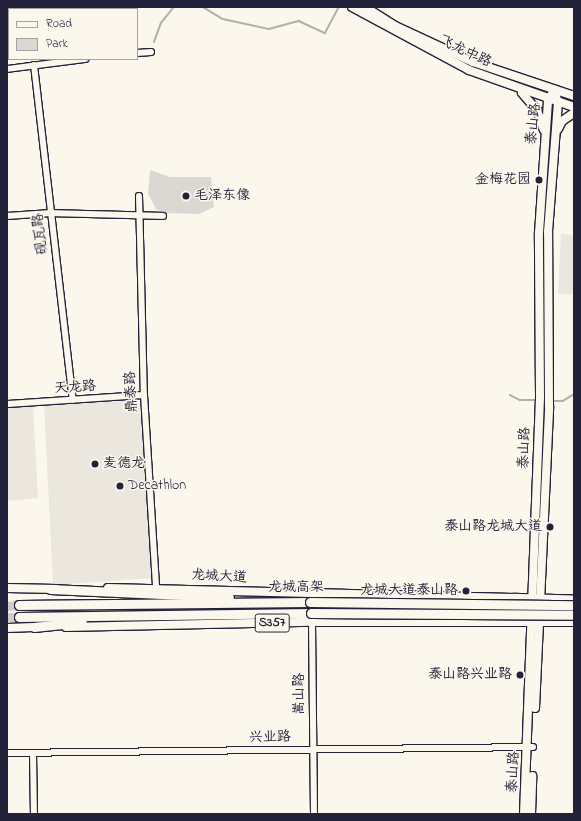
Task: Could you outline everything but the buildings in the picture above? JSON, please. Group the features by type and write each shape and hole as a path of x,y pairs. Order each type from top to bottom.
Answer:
{"highway":[{"path":"50,589 310,602"},
{"name":"龙城高架","path":"19,605 310,602 574,605"},
{"name":"龙城高架","path":"19,617 574,615"},
{"path":"34,627 71,622 311,617"}],"main road":[{"name":"飞龙中路","path":"352,7 469,70 548,101 574,107"},
{"name":"飞龙中路","path":"365,7 395,26 473,62 574,96"},
{"path":"513,87 528,97 537,110 546,138"},
{"name":"泰山路","path":"535,597 549,406 544,396 539,232 548,101 554,90"},
{"name":"泰山路","path":"531,814 531,748 540,405 544,396 548,232 558,103 554,90"},
{"path":"556,135 562,121 574,112"},
{"name":"龙城大道","path":"7,588 50,589 156,587 266,593 535,597 574,599"},
{"path":"311,617 574,622"},
{"path":"7,628 34,627"},
{"name":"泰山路","path":"524,814 531,748"}],"street":[{"path":"138,53 151,52"},
{"path":"7,69 77,60"},
{"name":"砚瓦路","path":"34,65 73,400"},
{"name":"鼎泰路","path":"139,196 138,215 144,395 156,587"},
{"path":"7,216 51,213 163,216"},
{"name":"天龙路","path":"7,404 144,395"},
{"name":"嵩山路","path":"311,617 314,814"},
{"name":"兴业路","path":"7,753 531,748"},
{"path":"33,753 34,814"}],"shaded area":[{"path":"561,234 574,235 574,294 558,294"},
{"name":"麦德龙","path":"130,401 143,411 153,578 53,585 44,405"},
{"path":"33,406 38,498 7,501 7,408"}],"green space":[{"path":"150,170 170,177 211,177 214,207 199,214 164,213 156,209 148,194"}],"waterway":[{"path":"154,42 161,23 174,7"},
{"path":"203,7 223,19 269,29 299,21 325,33 339,7"},
{"path":"552,401 563,401 574,394"},
{"path":"510,395 520,400 538,400"}],"tunnel":[{"path":"7,606 19,605"},
{"path":"7,617 19,617"}],"place":[{"name":"金梅花园","path":"539,180"},
{"name":"毛泽东像","path":"186,196"},
{"name":"麦德龙","path":"95,464"},
{"name":"Decathlon","path":"120,486"},
{"name":"泰山路龙城大道","path":"550,527"},
{"name":"龙城大道泰山路","path":"466,591"},
{"name":"泰山路兴业路","path":"520,675"}]}
